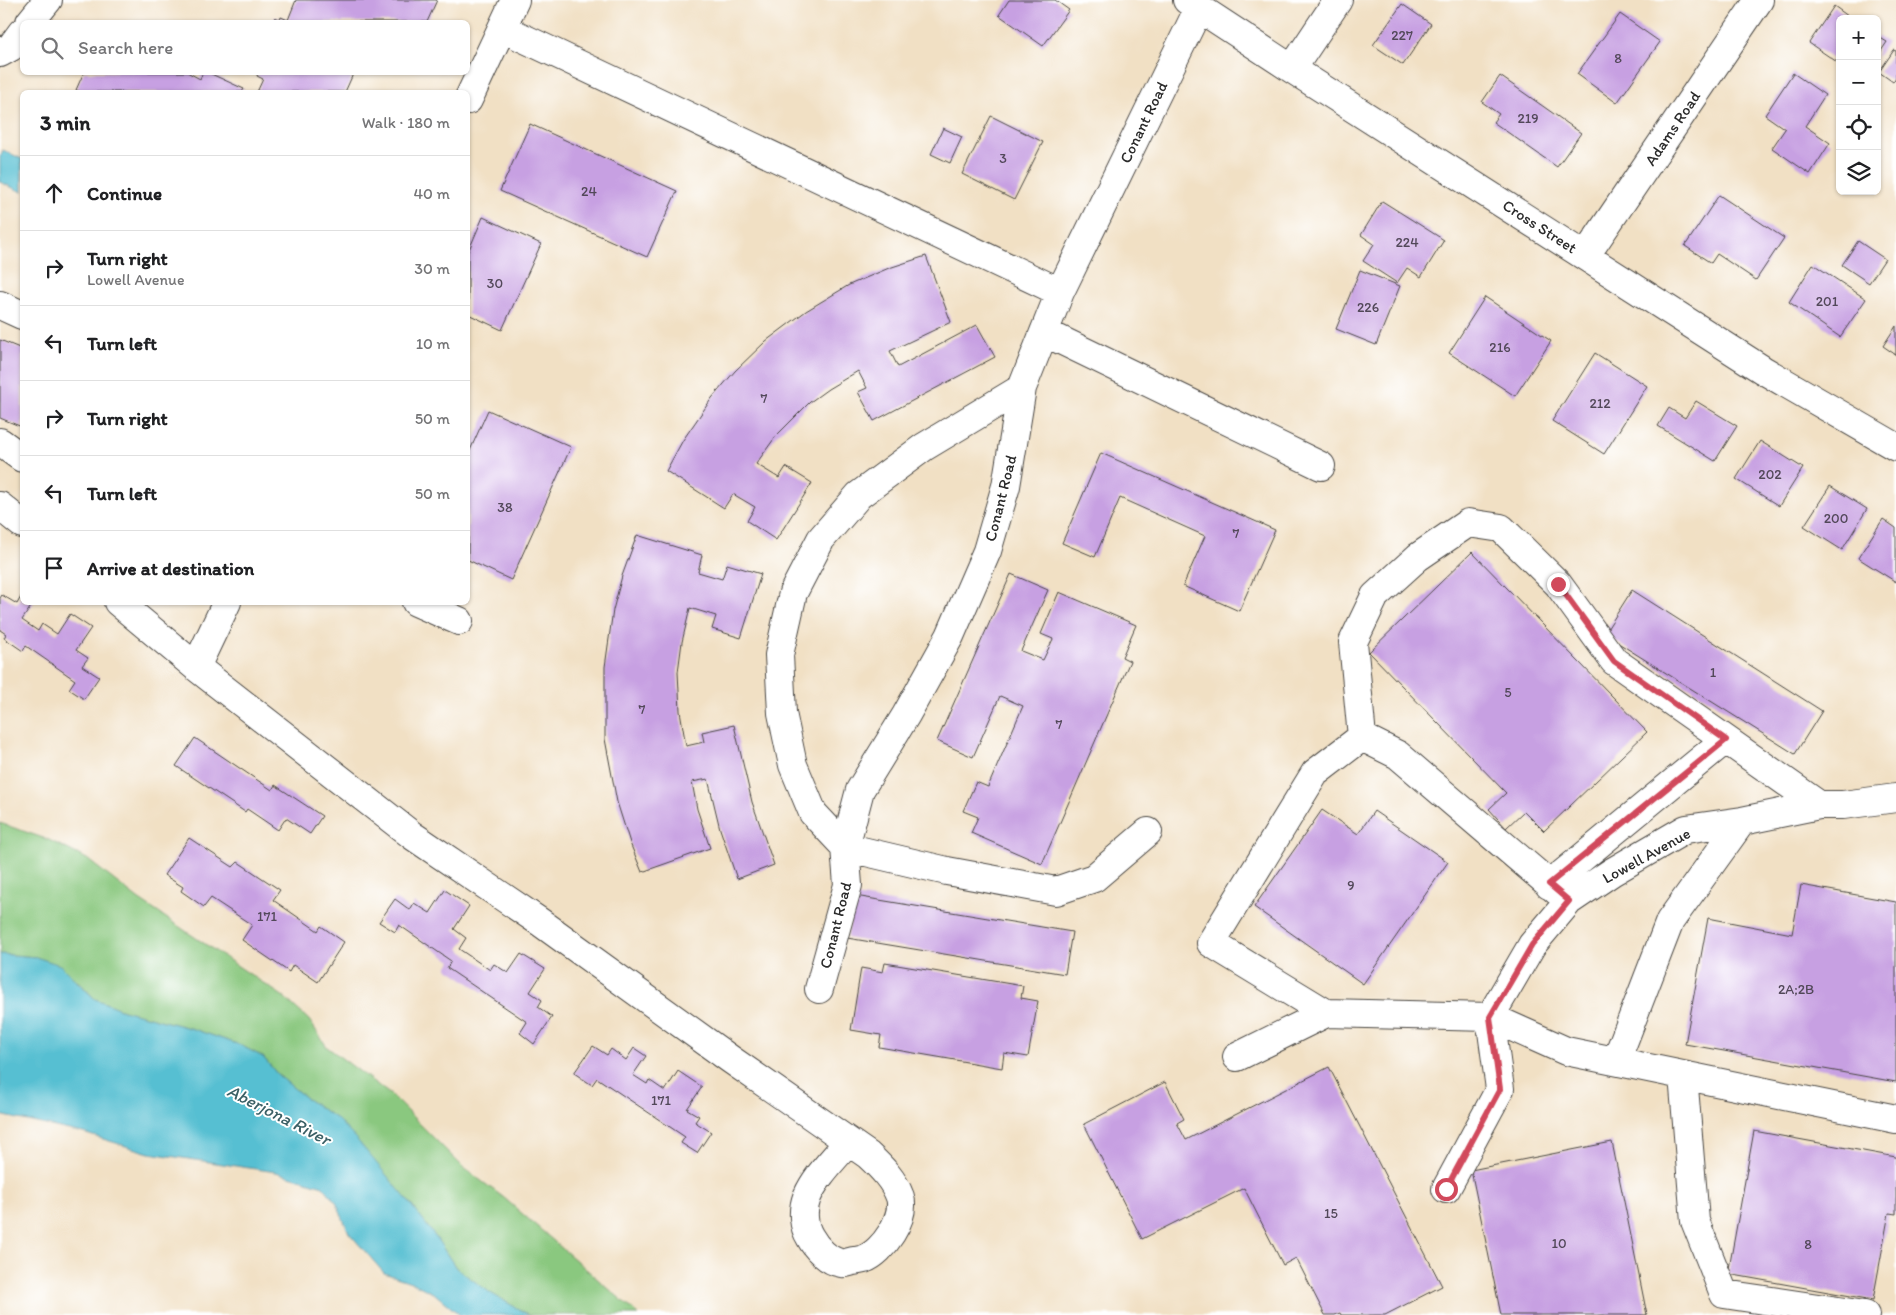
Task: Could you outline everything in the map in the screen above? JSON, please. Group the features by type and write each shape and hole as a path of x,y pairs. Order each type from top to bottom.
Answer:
{"street":[{"path":"32,20 48,0"},
{"path":"470,96 515,0"},
{"path":"1292,70 1338,0"},
{"name":"Adams Road","path":"1586,255 1759,0"},
{"name":"Cross Street","path":"1193,4 1292,70 1586,255 1763,370 1896,447"},
{"name":"Conant Road","path":"818,989 848,884 845,847 860,790 906,715 950,636 987,551 1006,486 1022,388 1060,292 1193,4"},
{"path":"502,28 1060,292"},
{"path":"0,53 11,47 20,35"},
{"path":"0,305 20,314"},
{"path":"1044,332 1321,466"},
{"path":"1022,388 924,447 859,495 821,539 793,593 779,655 782,713 793,766 813,813 845,847 947,872 1056,891 1094,878 1148,832"},
{"path":"0,442 20,457"},
{"path":"0,506 20,522"},
{"path":"1362,737 1354,642 1375,596 1418,557 1468,523 1500,528 1558,584 1614,661 1819,805"},
{"path":"122,605 196,667 413,836 540,922 848,1142"},
{"path":"196,667 226,605"},
{"path":"423,605 459,621"},
{"path":"1362,737 1398,755 1559,893 1726,740"},
{"path":"1326,1014 1211,943 1315,772 1362,737"},
{"name":"Lowell Avenue","path":"1490,1017 1532,945 1559,893 1612,872 1686,829 1742,821 1819,805 1843,805 1896,798"},
{"path":"1616,1061 1670,921 1742,821"},
{"path":"1237,1057 1326,1014 1490,1017 1566,1051 1896,1119"},
{"path":"1446,1189 1500,1089 1490,1017"},
{"path":"1683,1075 1695,1222 1724,1294 1865,1315"}],"green space":[{"path":"0,823 49,840 87,859 138,899 284,997 309,1020 327,1047 391,1095 464,1168 503,1197 639,1315 529,1315 492,1294 456,1268 409,1202 338,1120 307,1099 278,1075 263,1057 240,1045 193,1029 123,1010 95,999 80,983 36,957 0,954"}],"water":[{"path":"3,150 20,158 20,191 0,182 0,157"},
{"name":"Aberjona River","path":"0,954 36,957 60,965 95,999 123,1010 193,1029 240,1045 263,1057 278,1075 307,1099 338,1120 358,1141 409,1202 456,1268 492,1294 529,1315 460,1315 435,1294 411,1282 384,1273 349,1233 336,1202 323,1186 276,1172 149,1153 83,1133 0,1115"}],"building":[{"path":"296,0 437,0 428,20 288,20"},
{"path":"1009,0 1055,0 1069,10 1043,46 999,15"},
{"path":"1402,4 1431,24 1403,65 1373,45"},
{"path":"1834,6 1846,15 1836,15 1836,61 1809,43"},
{"path":"1620,14 1660,42 1617,103 1577,74"},
{"path":"275,17 280,19 281,17 288,20 274,20"},
{"path":"1881,38 1887,42 1881,51"},
{"path":"1894,50 1896,51 1896,77 1893,82 1881,73 1881,69"},
{"path":"1793,73 1825,95 1805,126 1830,143 1810,174 1772,148 1785,129 1765,115"},
{"path":"83,75 193,75 200,79 202,75 214,75 244,89 243,90 76,90"},
{"path":"353,75 346,90 258,90 263,79 257,76"},
{"path":"1500,76 1581,133 1557,167 1493,122 1499,114 1482,102"},
{"path":"991,116 1043,142 1014,200 962,174"},
{"path":"530,124 677,191 647,257 500,191"},
{"path":"943,128 962,137 950,163 931,154"},
{"path":"1719,195 1784,238 1756,280 1717,254 1711,263 1685,246"},
{"path":"1382,201 1444,240 1421,277 1407,268 1397,283 1363,261 1374,244 1361,235"},
{"path":"483,217 541,244 502,330 470,315 470,247"},
{"path":"1858,241 1885,259 1869,283 1842,265"},
{"path":"926,256 951,322 890,351 898,367 977,325 995,357 874,421 858,392 867,388 858,371 810,402 776,436 756,464 779,478 786,467 812,483 776,540 747,521 755,507 733,494 724,508 666,471 683,440 712,398 735,371 766,341 806,311 849,285 889,268"},
{"path":"1813,264 1866,299 1840,337 1789,302"},
{"path":"1360,270 1400,286 1376,345 1336,329"},
{"path":"1485,297 1551,341 1515,396 1449,353"},
{"path":"1896,326 1896,355 1883,346"},
{"path":"0,340 20,348 20,426 0,418"},
{"path":"1595,353 1647,386 1604,454 1552,421"},
{"path":"1696,401 1737,426 1715,461 1658,426 1669,408 1685,418"},
{"path":"488,410 571,447 511,580 470,561 470,450"},
{"path":"1760,441 1803,468 1779,506 1736,479"},
{"path":"1101,453 1275,530 1239,611 1183,586 1205,536 1120,498 1095,557 1062,543"},
{"path":"1830,486 1867,509 1842,550 1804,526"},
{"path":"1883,519 1896,528 1896,582 1858,558"},
{"path":"637,535 702,555 698,572 722,579 727,564 761,574 741,638 712,629 716,616 690,608 682,642 678,672 680,711 686,746 704,742 702,732 734,725 752,802 774,865 737,879 720,829 708,779 692,782 697,809 710,848 642,872 630,843 617,802 605,739 605,667 613,610 622,576"},
{"path":"1472,552 1647,732 1544,831 1524,811 1506,828 1489,809 1506,793 1369,652"},
{"path":"1011,574 1048,590 1021,651 1043,660 1053,639 1041,634 1059,592 1136,625 1122,657 1130,661 1042,864 971,833 978,817 963,811 976,782 988,787 1023,706 1000,696 973,757 937,741"},
{"path":"1632,590 1822,711 1795,754 1604,634"},
{"path":"2,595 17,604 20,599 20,605 32,605 22,620 38,631 42,624 57,634 70,614 91,628 76,650 88,658 82,666 99,677 84,699 69,689 75,680 26,646 23,651 4,638 6,634 0,630 0,598"},
{"path":"195,738 272,790 275,785 322,816 310,834 286,818 278,830 247,809 245,812 176,766"},
{"path":"1322,810 1358,834 1374,811 1448,862 1363,984 1254,907"},
{"path":"189,838 233,867 238,862 280,890 273,900 318,931 321,926 344,942 318,982 293,965 289,972 242,940 252,925 211,898 204,907 181,891 183,887 164,875"},
{"path":"1801,885 1896,902 1896,1082 1685,1044 1708,918 1792,934"},
{"path":"445,890 469,906 454,929 466,938 459,949 490,970 494,964 508,973 521,954 545,969 530,992 542,1000 538,1007 552,1017 534,1044 520,1033 527,1022 447,968 451,961 399,925 395,932 379,922 395,899 410,910 414,903 430,913"},
{"path":"855,896 1072,932 1065,974 847,938"},
{"path":"885,963 1023,986 1021,998 1038,1001 1028,1057 1004,1053 1002,1068 879,1047 881,1035 851,1030 861,968 883,972"},
{"path":"593,1046 607,1055 611,1049 626,1060 634,1048 646,1056 633,1075 647,1084 649,1080 665,1091 678,1071 702,1087 687,1109 699,1116 695,1122 711,1132 697,1153 681,1143 685,1137 597,1078 592,1085 574,1073"},
{"path":"1329,1067 1442,1286 1385,1315 1341,1315 1340,1313 1325,1315 1296,1258 1283,1265 1244,1188 1142,1239 1084,1124 1165,1082 1184,1119 1177,1123 1186,1140"},
{"path":"1754,1131 1896,1157 1896,1214 1889,1213 1873,1300 1728,1274"},
{"path":"1612,1142 1647,1315 1501,1315 1471,1170"}],"route":[{"path":"1446,1189 1500,1089 1490,1017 1532,945 1569,901 1549,884 1726,740 1614,661 1558,584"}]}
